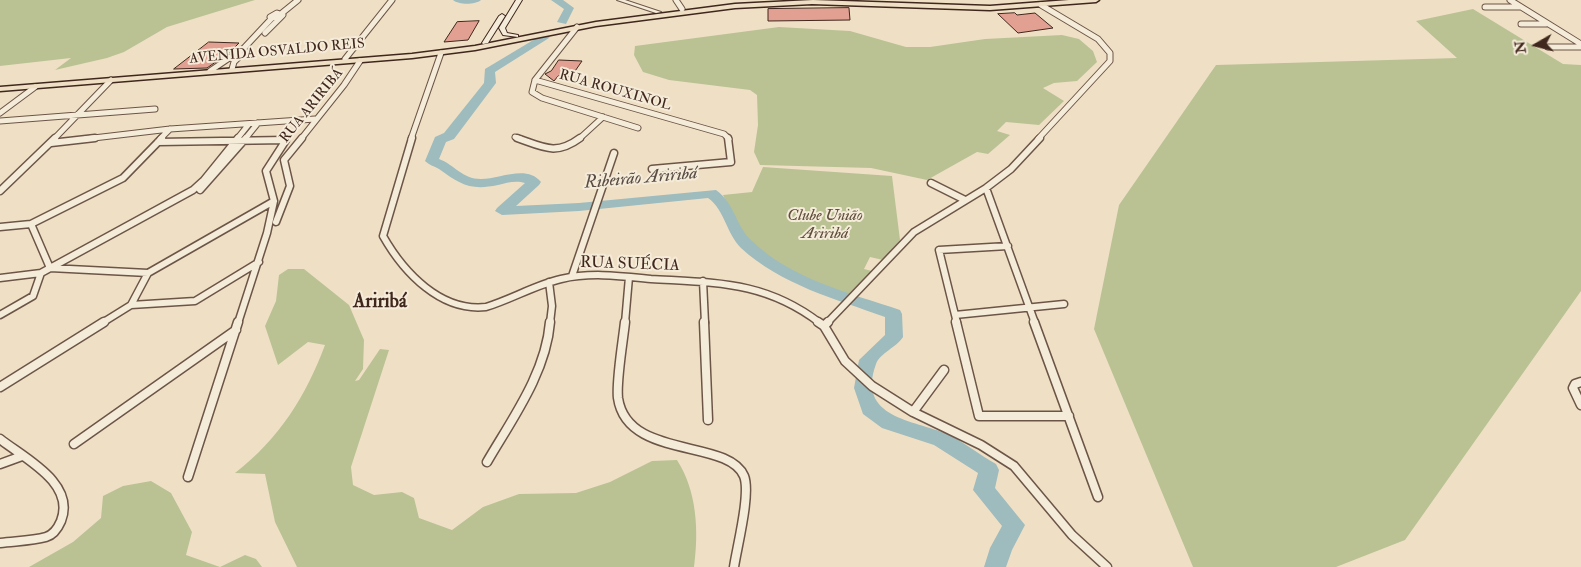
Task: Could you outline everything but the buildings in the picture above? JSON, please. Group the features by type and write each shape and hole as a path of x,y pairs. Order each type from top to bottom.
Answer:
{"main road":[{"path":"485,43 512,0"},
{"path":"502,28 519,0"},
{"path":"720,4 736,0"},
{"path":"836,0 907,5"},
{"path":"554,30 682,8 770,1 979,5 1066,0"},
{"path":"907,5 905,10 914,12 1096,0"},
{"path":"554,30 699,9 770,1"},
{"path":"507,8 515,8"},
{"path":"494,28 502,28"},
{"path":"502,28 505,34 516,36"},
{"name":"AVENIDA OSVALDO REIS","path":"2,88 232,70 429,51 554,30"},
{"name":"AVENIDA OSVALDO REIS","path":"2,88 360,61 441,53 554,30"}],"street":[{"path":"210,71 228,60 255,36 267,32 293,0"},
{"path":"232,70 235,60 261,34 272,18 298,0"},
{"path":"345,59 392,0"},
{"path":"620,0 658,12"},
{"path":"676,0 682,8"},
{"path":"1510,0 1581,45"},
{"path":"1041,5 1098,39 1107,48 1111,57 1015,165 986,188 914,232 824,326 840,354 872,386 913,412 981,445 1014,466 1072,535 1107,567"},
{"path":"1485,7 1522,7"},
{"path":"1521,24 1546,24"},
{"name":"RUA ROUXINOL","path":"577,27 535,80 724,134 729,139 731,162 652,169"},
{"path":"1548,47 1581,45"},
{"name":"RUA SUÉCIA","path":"441,53 401,171 384,230 385,241 429,292 444,302 463,308 496,303 549,282 572,276 703,281 741,286 765,292 802,310 824,326"},
{"path":"228,60 235,60"},
{"name":"RUA ARIRIBÁ","path":"276,222 290,186 284,160 347,81 360,61"},
{"path":"0,191 51,144 110,80"},
{"path":"535,80 531,86 534,94 638,128"},
{"path":"0,113 35,86"},
{"path":"0,121 155,109"},
{"path":"515,137 553,150 561,149 576,141 604,117"},
{"path":"51,144 170,129 315,119"},
{"path":"0,278 41,272 53,267 198,191 209,182 242,139 258,123"},
{"path":"242,139 249,124"},
{"path":"0,227 31,224 123,178 170,129"},
{"path":"158,142 242,139 260,142 286,140 268,165 266,171 274,201 237,330 188,477"},
{"path":"572,276 614,153"},
{"path":"931,184 965,200"},
{"path":"986,188 1098,497"},
{"path":"53,267 148,273 274,201"},
{"path":"31,224 53,267"},
{"path":"1008,246 939,250 979,416 1069,416"},
{"path":"0,387 132,305 195,300 258,262"},
{"path":"0,315 33,296 41,272"},
{"path":"132,305 148,273"},
{"path":"629,277 618,397 623,414 644,434 657,441 716,457 741,471 746,488 734,567"},
{"path":"703,281 708,420"},
{"path":"487,462 545,353 552,309 549,282"},
{"path":"955,315 1064,304"},
{"path":"74,444 237,330"},
{"path":"913,412 944,370"},
{"path":"0,382 14,379"},
{"path":"1581,382 1575,384 1573,388 1581,405"},
{"path":"0,439 42,468 60,491 64,513 54,533 46,537 0,543"},
{"path":"0,464 22,456"}],"green space":[{"path":"0,0 255,0 167,27 124,52 107,58 55,70 71,58 0,66"},
{"path":"1473,9 1563,64 1581,65 1581,291 1405,540 1336,567 1193,567 1094,329 1119,205 1216,65 1457,58 1416,21"},
{"path":"779,27 850,31 906,47 930,47 985,39 1062,35 1079,39 1093,51 1097,62 1077,81 1054,83 1043,88 1064,101 1039,125 1006,122 997,131 1010,135 988,154 977,152 927,180 871,168 760,165 754,152 758,125 757,95 750,90 669,80 643,72 634,55 635,46"},
{"name":"Clube União Ariribá","path":"763,167 892,176 900,240 883,260 870,257 864,269 872,271 850,295 780,267 756,250 742,235 723,195 752,192"},
{"path":"288,269 304,269 349,305 364,340 363,369 355,381 359,380 380,349 389,350 351,467 353,485 374,495 402,492 414,498 419,518 452,530 483,507 519,494 576,493 610,482 652,461 677,460 689,485 695,512 696,553 694,567 297,567 275,522 265,474 235,473 251,460 278,431 300,399 325,345 308,342 278,365 265,326 276,301 279,275"},
{"path":"151,481 171,493 192,532 186,555 220,567 29,567 73,542 101,518 103,496 123,486"},
{"path":"245,555 256,559 262,567 220,567"}],"waterway":[{"name":"Ribeirão Ariribá","path":"458,0 476,0"},
{"name":"Ribeirão Ariribá","path":"556,0 569,8 562,22"},
{"name":"Ribeirão Ariribá","path":"545,36 489,71 490,83 449,136 440,140 432,161 441,165 454,176 469,182 488,183 515,177 521,177 534,182 502,211 579,207 711,193 724,204 736,230 745,243 776,267 835,294 894,314 894,337 868,360 863,388 870,409 889,423 941,440 989,470 984,490 1014,525 1001,548 995,567"}],"district":[{"name":"Ariribá","path":"380,303"}]}
